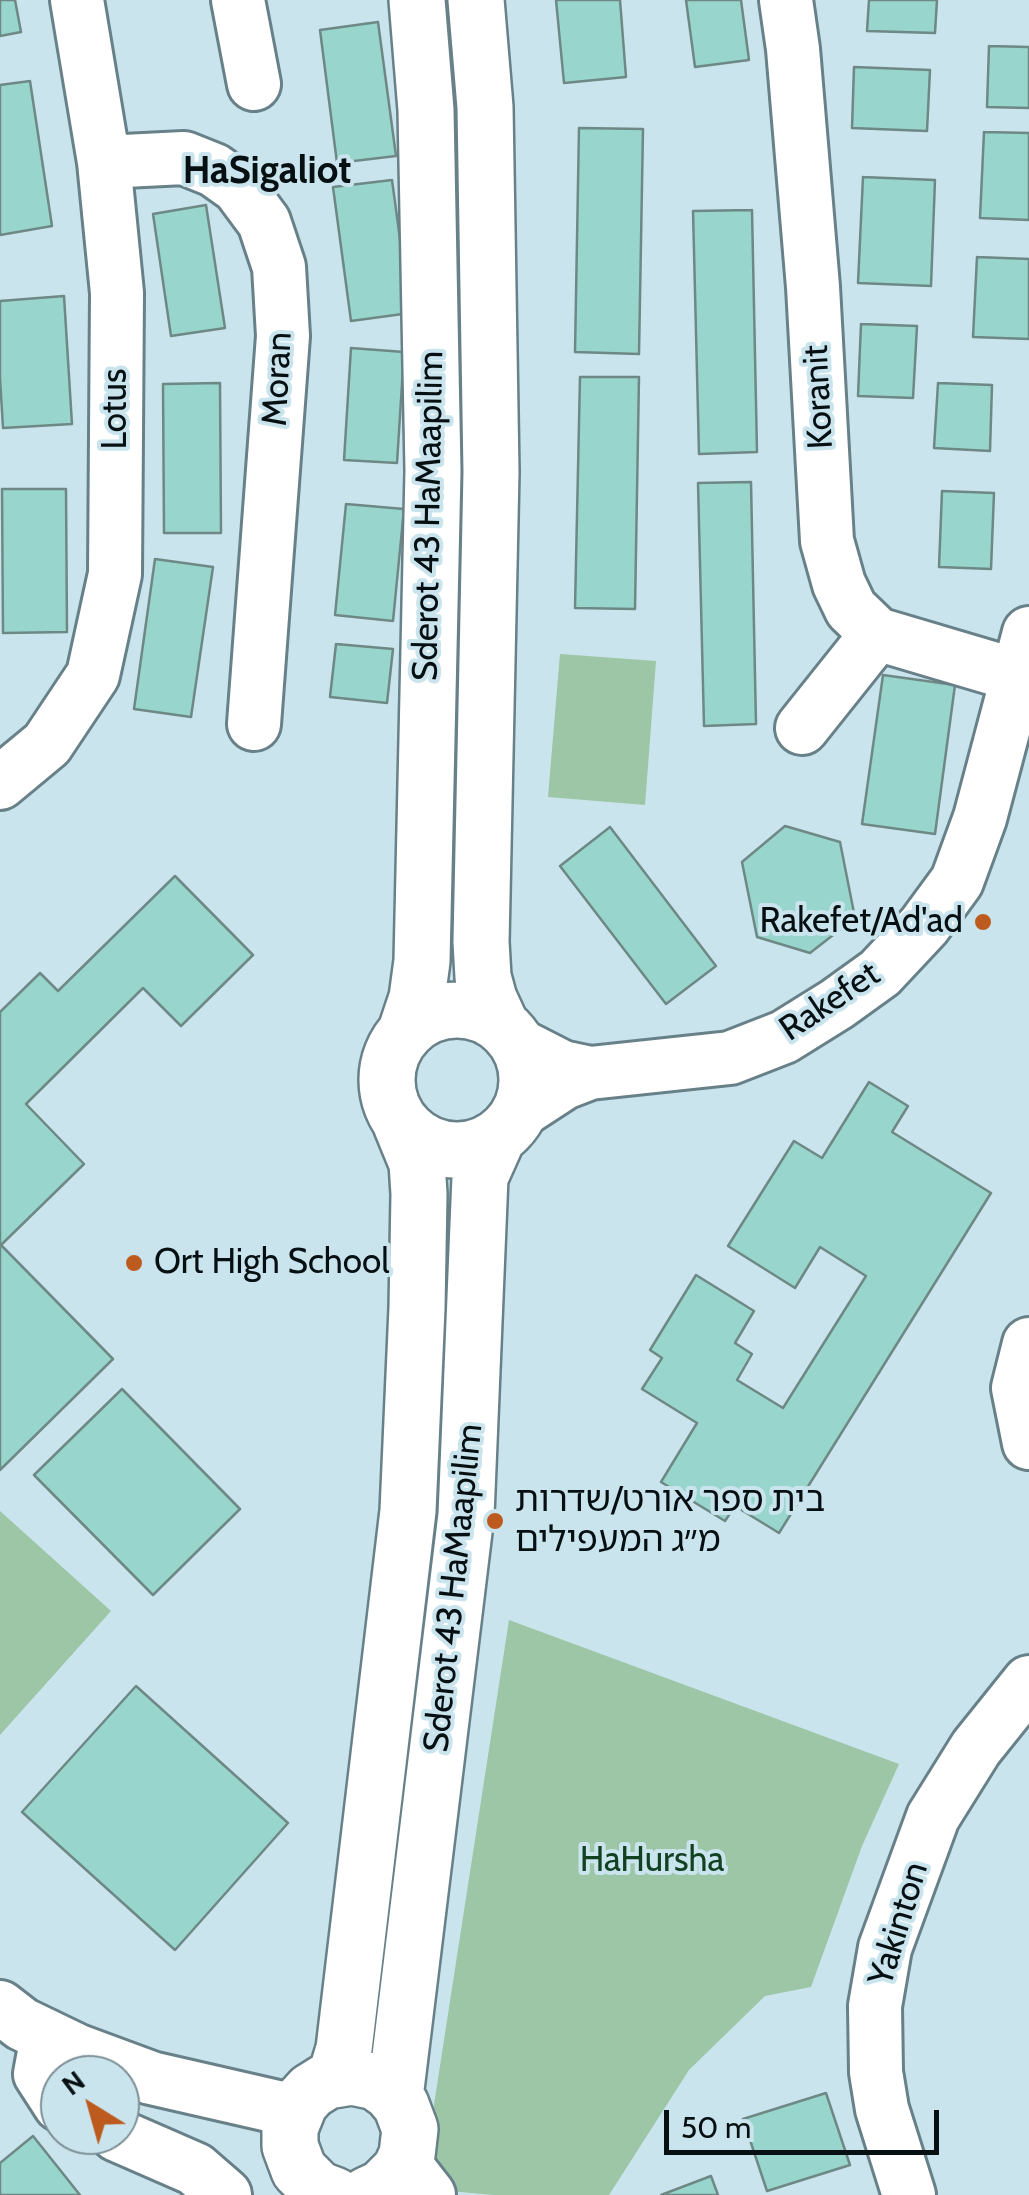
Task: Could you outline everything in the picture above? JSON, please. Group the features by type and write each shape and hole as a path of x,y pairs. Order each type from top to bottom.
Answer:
{"main road":[{"name":"Sderot 43 HaMaapilim","path":"406,1031 417,998 422,961 432,471 426,110 417,0"},
{"name":"Sderot 43 HaMaapilim","path":"476,0 485,107 491,454 481,942 488,999 510,1035"},
{"path":"463,1009 483,1014 510,1035 527,1066 528,1089 509,1125 477,1148 457,1151 436,1148 416,1139 401,1124 391,1107 388,1067 394,1048 406,1031 423,1018 463,1009"},
{"name":"Sderot 43 HaMaapilim","path":"315,2095 344,2049 408,1511 419,1194 417,1163 401,1124"},
{"name":"Sderot 43 HaMaapilim","path":"396,2097 466,1516 480,1177 509,1125"},
{"path":"352,2077 368,2079 396,2097 410,2129 409,2146 365,2190 304,2178 292,2154 289,2137 315,2095 352,2077"}],"street":[{"name":"Lotus","path":"0,783 47,744 92,675 115,574 116,293 104,162 77,0"},
{"path":"238,0 254,84"},
{"name":"Koranit","path":"786,0 810,247 828,541 839,584 851,609 877,634"},
{"name":"Moran","path":"104,162 184,158 214,170 238,186 264,222 279,267 283,336 254,724"},
{"path":"802,728 877,634 1025,663"},
{"name":"Rakefet","path":"509,1125 564,1084 590,1074 730,1058 784,1037 880,973 924,926 957,881 980,818 1025,663"},
{"name":"Rakefet","path":"510,1035 562,1067 590,1074"},
{"path":"1029,1344 1018,1388 1029,1443"},
{"name":"Yakinton","path":"909,2195 886,2123 876,2072 875,2006 886,1948 933,1817 976,1748 1029,1682"},
{"path":"0,2007 22,2024 78,2051 151,2078 315,2095"},
{"path":"44,2055 47,2036"},
{"path":"140,2145 194,2169 224,2195"}],"green space":[{"path":"560,654 656,661 645,805 548,797"},
{"path":"0,1511 111,1611 0,1735"},
{"name":"HaHursha","path":"509,1620 899,1764 862,1846 811,1987 765,1996 689,2070 609,2195 449,2191 420,2195"}],"building":[{"path":"0,0 15,0 21,32 0,36"},
{"path":"556,0 620,0 626,77 564,83"},
{"path":"686,0 741,0 749,60 695,67"},
{"path":"869,0 937,0 935,33 867,31"},
{"path":"378,22 396,156 337,163 320,30"},
{"path":"989,46 1029,47 1029,108 987,107"},
{"path":"854,67 930,70 927,131 852,128"},
{"path":"30,81 52,226 0,235 0,85"},
{"path":"579,128 643,129 639,354 575,352"},
{"path":"984,132 1029,133 1029,220 980,218"},
{"path":"863,177 935,180 931,286 858,283"},
{"path":"392,180 410,313 351,321 333,187"},
{"path":"206,205 225,328 171,336 153,214"},
{"path":"752,210 757,452 699,454 693,211"},
{"path":"977,257 1029,259 1029,339 973,337"},
{"path":"64,296 72,424 3,428 0,301"},
{"path":"861,324 917,326 913,398 858,396"},
{"path":"351,348 404,352 397,463 344,460"},
{"path":"580,377 639,377 635,609 575,608"},
{"path":"220,383 221,533 164,533 163,384"},
{"path":"938,383 992,385 990,451 934,448"},
{"path":"751,482 756,724 704,726 698,483"},
{"path":"2,489 66,489 67,632 3,633"},
{"path":"942,491 994,493 991,569 939,567"},
{"path":"346,504 404,509 393,621 335,615"},
{"path":"155,559 213,567 191,717 134,709"},
{"path":"336,644 393,649 387,703 330,697"},
{"path":"883,675 955,685 935,834 862,824"},
{"path":"785,826 840,842 855,918 810,953 757,937 742,862"},
{"path":"610,827 716,966 666,1004 560,866"},
{"path":"175,876 253,955 181,1026 143,988 26,1104 84,1164 1,1245 113,1359 0,1470 0,1012 40,973 58,991"},
{"path":"869,1082 908,1106 892,1132 991,1193 779,1533 735,1506 725,1521 661,1482 697,1423 642,1389 662,1358 650,1350 696,1275 754,1311 735,1343 752,1354 737,1380 783,1408 866,1276 820,1247 795,1288 728,1246 794,1141 822,1158"},
{"path":"122,1389 240,1509 153,1595 34,1475"},
{"path":"136,1686 288,1823 175,1950 22,1812"},
{"path":"826,2093 850,2165 767,2191 743,2119"},
{"path":"33,2136 40,2145 40,2155 48,2155 80,2195 0,2195 0,2163"},
{"path":"711,2176 718,2195 661,2195"}],"place":[{"name":"Rakefet/Ad'ad","path":"983,922"},
{"name":"Ort High School","path":"134,1263"},
{"name":"בית ספר אורט/שדרות מ״ג המעפילים","path":"495,1521"}],"district":[{"name":"HaSigaliot","path":"267,172"}]}
